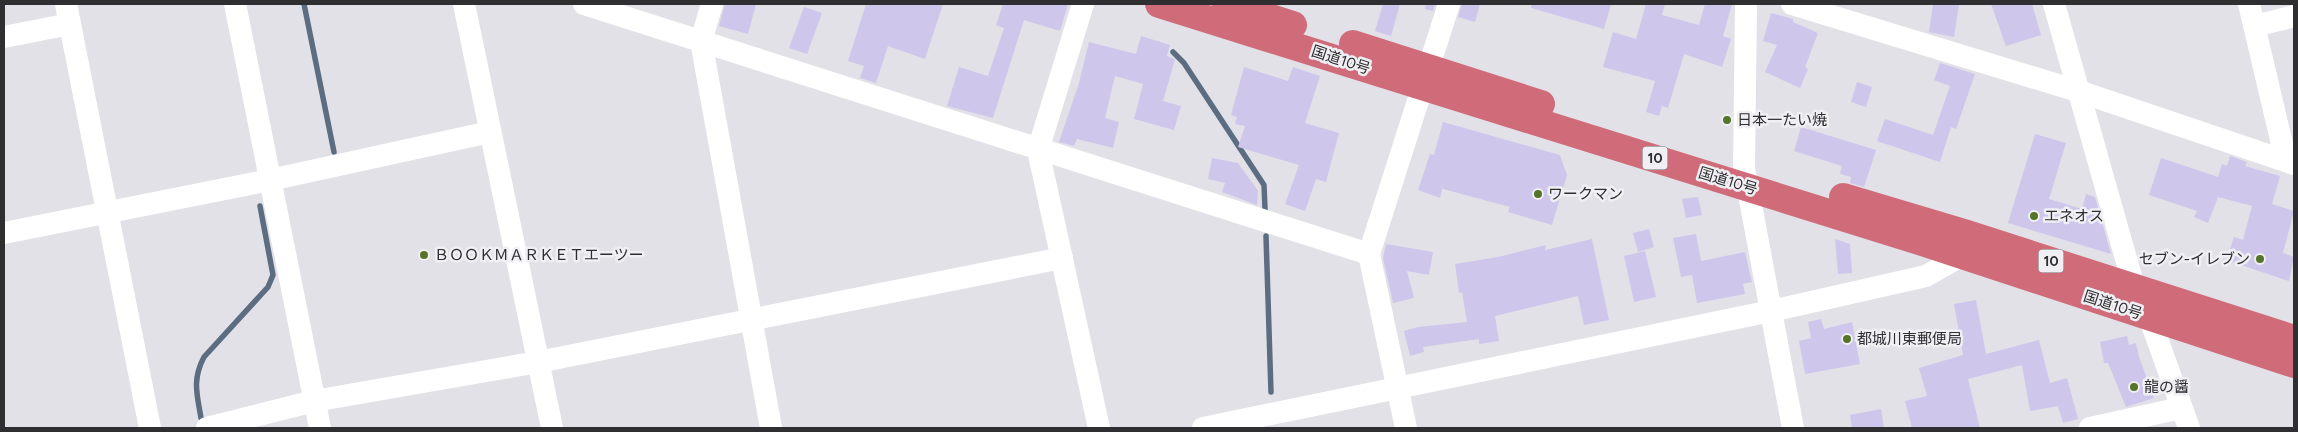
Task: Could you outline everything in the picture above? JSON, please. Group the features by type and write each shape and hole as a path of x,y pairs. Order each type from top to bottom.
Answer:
{"highway":[{"name":"国道10号","path":"1159,4 1329,56 1426,78"},
{"name":"国道10号","path":"1226,4 1426,78 1964,245 2134,287 2294,339"},
{"name":"国道10号","path":"1964,245 2149,316 2294,364"}],"street":[{"path":"235,4 320,428"},
{"path":"464,4 552,428"},
{"path":"584,4 1369,254"},
{"path":"712,4 701,41 771,428"},
{"path":"1083,4 1038,150 1099,428"},
{"path":"1406,428 1369,254 1449,4"},
{"path":"1746,4 1745,177 1793,428"},
{"path":"1792,4 2081,92 2290,162"},
{"path":"2054,4 2081,92 2134,287 2149,316 2185,418 2090,428"},
{"path":"2249,4 2290,162"},
{"path":"4,37 68,14 150,428"},
{"path":"2255,26 2294,16"},
{"path":"4,233 270,180 490,132"},
{"path":"1203,428 1771,311 1926,276 1964,245"},
{"path":"207,428 314,402 538,362 1062,258"}],"building":[{"path":"725,4 756,4 748,34 719,26"},
{"path":"866,4 943,4 925,59 888,46 876,83 860,78 864,66 848,61"},
{"path":"1003,4 1068,4 1060,31 1024,20 993,118 947,106 959,67 988,76 1004,28 996,25"},
{"path":"1383,4 1400,4 1391,36 1375,31"},
{"path":"1426,4 1435,4 1433,11 1425,9"},
{"path":"1462,4 1480,4 1475,22 1458,17"},
{"path":"1531,4 1611,4 1604,29 1531,8"},
{"path":"1646,4 1665,4 1662,15 1699,25 1705,4 1732,4 1723,36 1731,39 1722,67 1684,54 1668,108 1662,106 1659,116 1646,112 1655,81 1603,67 1613,32 1636,39"},
{"path":"1933,4 1959,4 1954,37 1929,32"},
{"path":"1991,4 2032,4 2041,35 2006,46"},
{"path":"804,7 822,13 807,54 789,48"},
{"path":"1771,13 1793,19 1793,22 1818,33 1805,67 1808,69 1800,88 1765,72 1777,45 1763,41"},
{"path":"1141,36 1170,45 1167,56 1175,59 1163,101 1181,106 1174,130 1134,119 1143,84 1115,76 1105,118 1119,122 1113,148 1077,139 1074,146 1059,142 1079,83 1089,42 1136,54"},
{"path":"1940,63 1975,74 1956,129 1951,127 1940,162 1877,141 1885,119 1933,135 1950,86 1934,80"},
{"path":"1244,67 1288,81 1293,67 1320,76 1305,123 1339,133 1326,182 1316,179 1305,211 1285,204 1299,165 1238,147 1245,126 1235,124 1237,117 1231,115"},
{"path":"1857,82 1872,87 1866,107 1851,102"},
{"path":"1443,122 1560,155 1567,175 1552,225 1508,212 1510,207 1443,189 1443,186 1440,198 1418,190 1430,154 1434,155"},
{"path":"1801,127 1876,150 1864,187 1850,183 1851,177 1840,174 1842,166 1794,151"},
{"path":"2035,134 2066,143 2049,199 2082,209 2086,194 2095,197 2111,254 2008,223"},
{"path":"2230,156 2247,162 2245,166 2280,176 2272,204 2294,211 2283,253 2294,257 2289,281 2226,260 2234,237 2243,240 2252,206 2218,197 2208,223 2194,217 2197,211 2149,195 2161,158 2218,177 2222,164 2227,166"},
{"path":"1212,158 1238,163 1258,191 1257,205 1222,192 1225,183 1208,179"},
{"path":"1698,197 1702,215 1686,218 1682,199"},
{"path":"1649,229 1654,247 1638,252 1633,233"},
{"path":"1696,234 1701,261 1745,252 1752,282 1743,284 1745,294 1697,303 1692,275 1681,277 1673,238"},
{"path":"1592,239 1609,320 1584,325 1578,296 1495,316 1499,341 1479,344 1479,339 1423,347 1424,352 1410,356 1404,331 1418,327 1467,322 1462,292 1459,293 1455,264 1498,257 1546,245 1545,250"},
{"path":"1835,239 1850,244 1852,273 1838,274"},
{"path":"1386,244 1433,252 1429,275 1407,271 1414,298 1393,303 1383,258"},
{"path":"1645,251 1656,297 1634,302 1624,256"},
{"path":"1976,300 1986,354 2039,340 2050,383 2067,378 2078,419 2063,423 2058,406 2030,411 2022,365 1968,379 1980,428 1912,428 1905,401 1927,396 1919,368 1963,355 1954,304"},
{"path":"1821,319 1824,329 1852,322 1860,364 1805,374 1799,341 1811,338 1808,322"},
{"path":"2127,336 2129,345 2136,343 2139,357 2154,398 2126,407 2108,363 2104,363 2100,342"},
{"path":"1881,409 1884,428 1852,428 1850,415"}],"waterway":[{"path":"304,4 334,152"},
{"path":"1173,52 1184,63 1264,185 1265,209"},
{"path":"201,418 197,380 204,357 268,287 273,275 260,206"},
{"path":"1266,236 1271,392"}],"place":[{"name":"日本一たい焼","path":"1727,120"},
{"name":"ワークマン","path":"1538,194"},
{"name":"エネオス","path":"2034,216"},
{"name":"ＢＯＯＫＭＡＲＫＥＴエーツー","path":"424,255"},
{"name":"セブン-イレブン","path":"2260,259"},
{"name":"都城川東郵便局","path":"1847,339"},
{"name":"龍の醤","path":"2134,387"}]}
